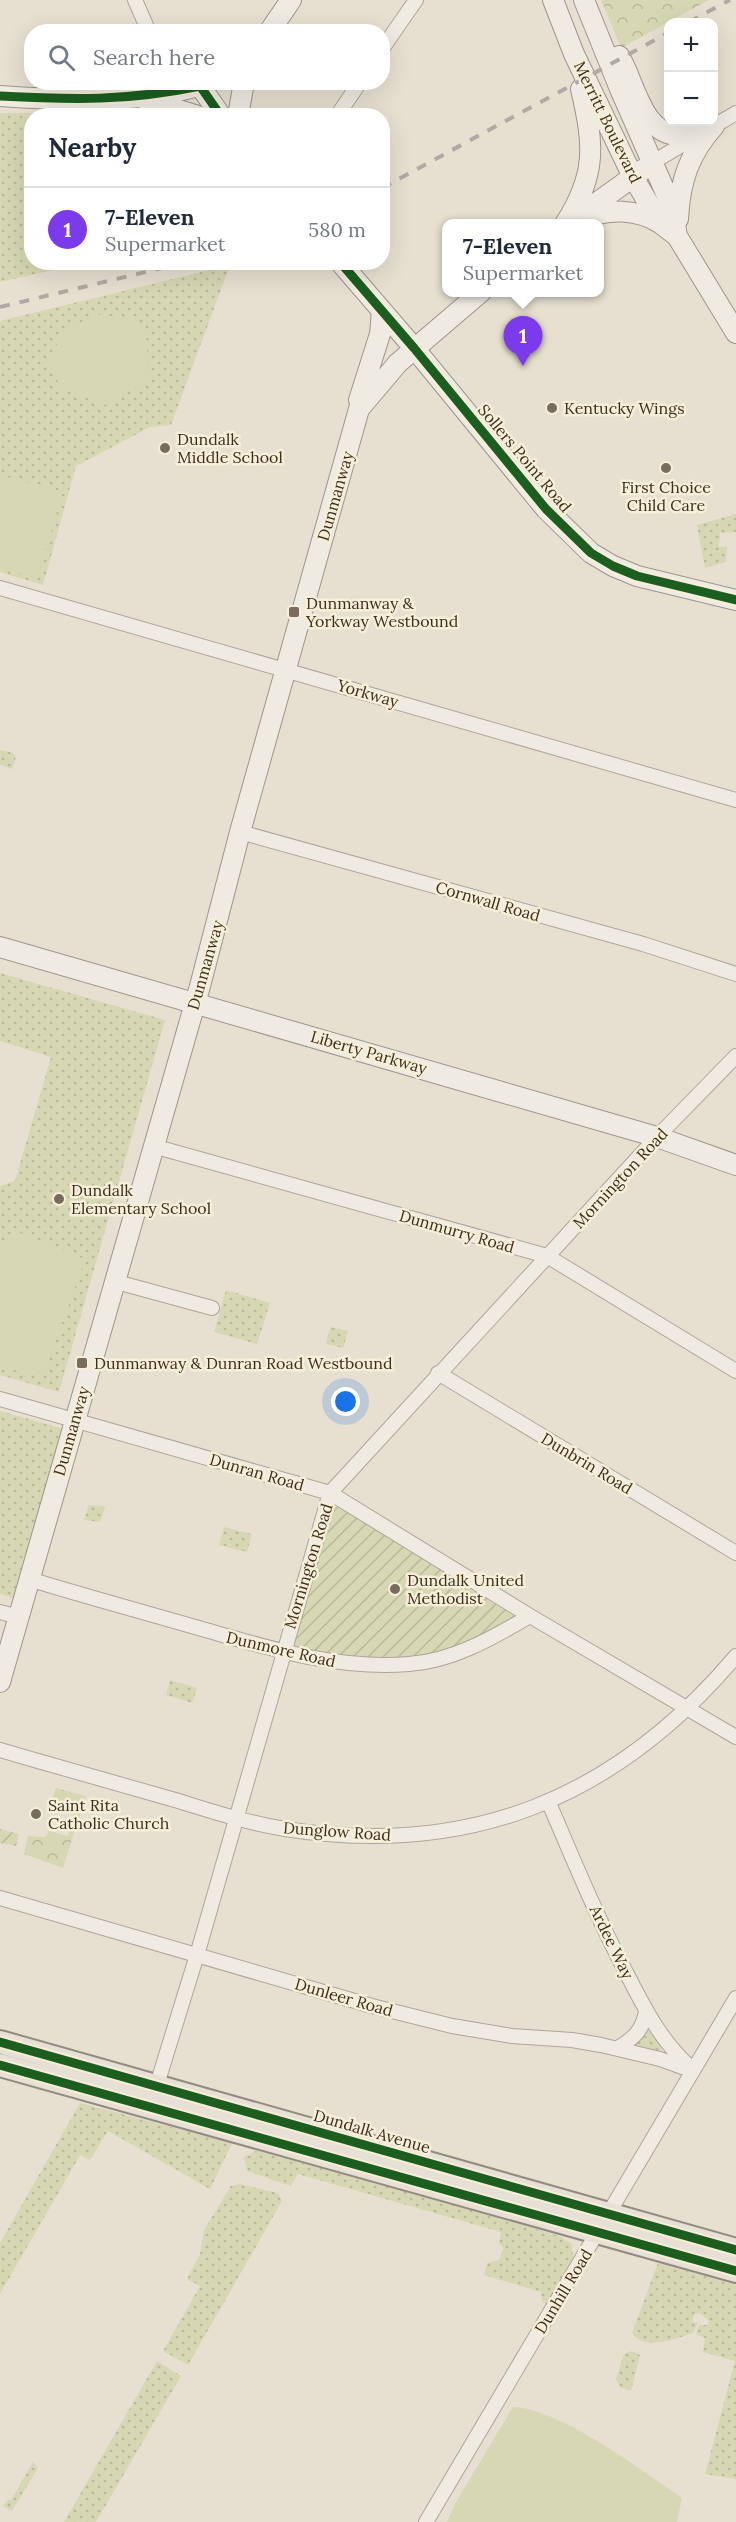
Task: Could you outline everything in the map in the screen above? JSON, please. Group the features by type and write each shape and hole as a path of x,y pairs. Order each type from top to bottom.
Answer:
{"main road":[{"name":"Dundalk Avenue","path":"0,2042 152,2097 376,2168 597,2233 736,2254"},
{"name":"Dundalk Avenue","path":"0,2065 152,2097 246,2110 609,2214 736,2254"}],"street":[{"path":"135,0 146,24"},
{"path":"274,24 291,0"},
{"path":"390,37 416,0"},
{"path":"553,0 587,50 632,151 640,159 653,162"},
{"name":"Merritt Boulevard","path":"553,0 574,54 633,177 660,223 677,236 736,333"},
{"path":"587,6 621,59 646,116 656,126 681,135 714,126"},
{"name":"Merritt Boulevard","path":"587,6 620,89 672,207 677,236"},
{"path":"570,219 580,200 592,161 588,119 574,54"},
{"path":"0,96 82,101 135,98 163,90"},
{"path":"206,90 216,108"},
{"path":"239,108 243,90"},
{"path":"342,108 355,90"},
{"path":"135,98 180,108"},
{"path":"718,124 736,113"},
{"path":"575,219 653,162 714,126"},
{"path":"677,236 683,180 697,145 714,126"},
{"path":"580,219 593,214 621,211 647,215 660,223"},
{"name":"Sollers Point Road","path":"347,270 546,508 591,553 613,567 638,576 736,600"},
{"name":"Dunmanway","path":"0,1682 9,1615 29,1579 195,1002 240,832 359,409 387,374 475,297"},
{"path":"359,409 359,401 380,334 382,311"},
{"name":"Yorkway","path":"0,588 736,800"},
{"name":"Cornwall Road","path":"240,832 643,944 736,974"},
{"name":"Liberty Parkway","path":"0,946 657,1137 736,1165"},
{"name":"Mornington Road","path":"152,2097 197,1955 282,1652 330,1493 657,1137 736,1056"},
{"name":"Dunmurry Road","path":"153,1146 547,1256 736,1371"},
{"path":"113,1281 212,1308"},
{"name":"Dunbrin Road","path":"438,1373 736,1553"},
{"name":"Dunran Road","path":"0,1399 330,1493 530,1616 736,1737"},
{"name":"Dunmore Road","path":"29,1579 282,1652 330,1663 409,1664 466,1650 495,1637 530,1616"},
{"name":"Dunglow Road","path":"0,1750 236,1818 319,1833 388,1837 451,1830 489,1822 549,1803 617,1766 645,1746 709,1688 736,1656"},
{"name":"Ardee Way","path":"549,1803 611,1945 646,2012 678,2056 693,2071"},
{"name":"Dunleer Road","path":"0,1898 372,2006 452,2026 512,2036 572,2040 618,2048 693,2071"},
{"name":"Dunhill Road","path":"426,2522 736,1998"},
{"path":"618,2048 634,2039 643,2027 646,2012"}],"green space":[{"path":"601,0 709,0 676,18 664,18 664,25 621,48"},
{"path":"0,113 24,113 24,270 53,270 0,282"},
{"path":"209,270 228,270 171,425 150,427 76,466 43,585 0,572 0,321"},
{"path":"95,314 129,319 146,331 149,380 105,405 61,388 47,361 65,331"},
{"path":"0,475 63,492 37,578 0,568"},
{"path":"736,514 736,532 720,533 719,547 727,546 726,562 705,568 697,525"},
{"path":"0,751 13,753 16,757 12,769 0,765"},
{"name":"Dundalk Elementary School","path":"0,973 165,1020 59,1392 0,1375 0,1186 15,1181 51,1057 0,1041"},
{"path":"20,1233 85,1259 46,1369 33,1375 0,1366 0,1244"},
{"path":"226,1290 270,1303 257,1344 214,1332"},
{"path":"330,1327 348,1331 343,1348 326,1344"},
{"path":"0,1411 64,1429 16,1599 0,1594"},
{"path":"89,1505 105,1506 100,1522 84,1520"},
{"path":"332,1506 343,1507 514,1612 515,1616 511,1622 470,1642 426,1658 366,1660 288,1649"},
{"path":"224,1527 252,1534 247,1552 219,1545"},
{"path":"170,1680 197,1688 192,1703 166,1695"},
{"path":"56,1788 86,1796 63,1868 24,1854 28,1836 45,1837 49,1831 68,1836 74,1813 55,1807 56,1801 52,1799"},
{"path":"0,1829 19,1834 16,1846 0,1843"},
{"path":"647,2028 662,2049 660,2052 635,2045"},
{"path":"80,2103 232,2143 210,2189 108,2131 90,2160 80,2155 0,2294 0,2243"},
{"path":"265,2146 559,2236 571,2243 574,2259 546,2304 542,2301 541,2292 484,2275 487,2263 499,2260 504,2248 499,2243 501,2232 298,2174 291,2186 247,2171 244,2157"},
{"path":"240,2184 278,2193 282,2201 188,2365 163,2351 200,2286 187,2279 200,2254 204,2230 231,2186"},
{"path":"658,2263 736,2285 736,2479 705,2474 735,2361 703,2352 705,2338 696,2334 699,2325 708,2325 709,2321 700,2313 694,2314 692,2322 698,2322 693,2333 660,2342 644,2341 632,2333"},
{"path":"632,2351 640,2355 631,2391 620,2387 616,2379 624,2354"},
{"path":"157,2361 181,2376 96,2522 64,2522"},
{"path":"513,2407 532,2410 576,2429 665,2486 682,2498 677,2522 447,2522 456,2502"},
{"path":"33,2462 38,2468 12,2511 3,2506 8,2499 11,2500"}],"railway":[{"path":"696,18 730,0"},
{"path":"390,184 664,35"},
{"path":"0,307 154,270"}],"cycle path":[{"path":"0,96 100,98 179,90"},
{"path":"203,90 215,108"},
{"path":"347,270 546,509 591,553 637,576 736,600"},
{"path":"0,2042 736,2250"},
{"path":"0,2065 736,2271"}],"place":[{"name":"7-Eleven","path":"523,366"},
{"name":"Kentucky Wings","path":"552,408"},
{"name":"Dundalk Middle School","path":"165,448"},
{"name":"First Choice Child Care","path":"666,468"},
{"name":"Dunmanway & Yorkway Westbound","path":"294,612"},
{"name":"Dundalk Elementary School","path":"59,1199"},
{"name":"Dunmanway & Dunran Road Westbound","path":"82,1363"},
{"name":"Dundalk United Methodist","path":"395,1589"},
{"name":"Saint Rita Catholic Church","path":"36,1814"}]}
